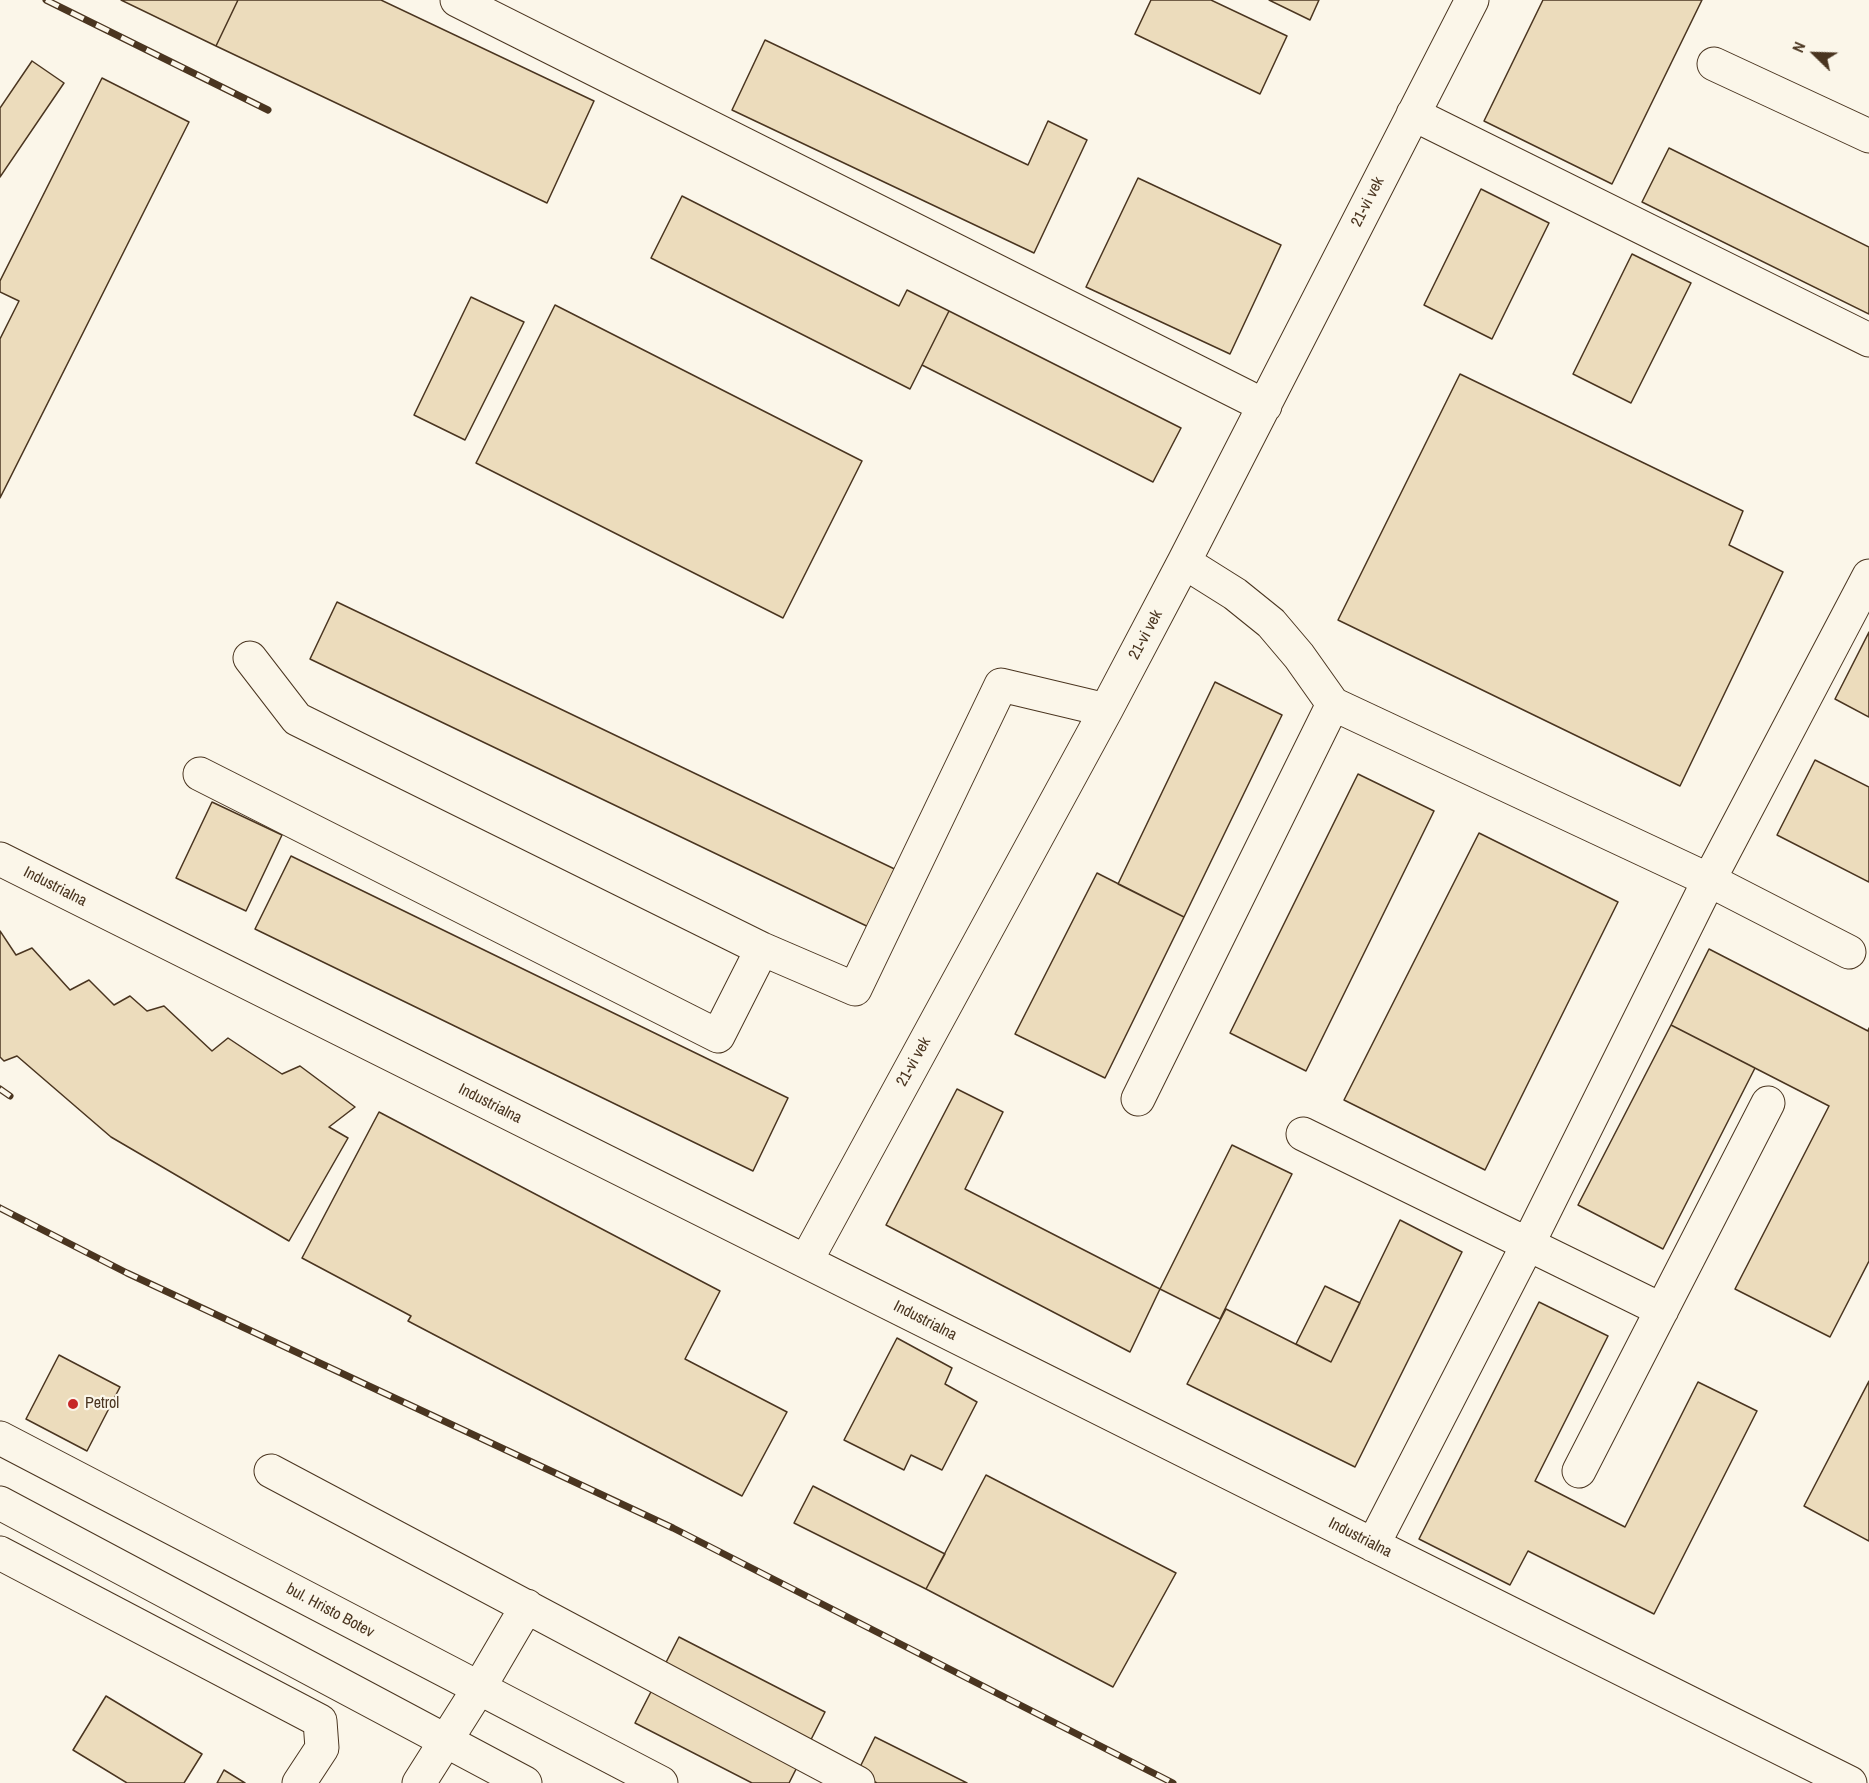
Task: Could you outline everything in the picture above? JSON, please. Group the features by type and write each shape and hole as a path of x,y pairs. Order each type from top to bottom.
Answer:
{"street":[{"path":"457,0 1265,406"},
{"name":"21-vi vek","path":"806,1262 1106,710 1265,406 1472,0"},
{"path":"1714,64 1869,136"},
{"path":"1413,114 1869,340"},
{"path":"1184,562 1235,594 1271,623 1299,656 1333,704 1709,880 1849,952"},
{"path":"1373,1545 1528,1244 1709,880 1869,576"},
{"path":"250,658 297,719 762,949 855,989 1001,685 1106,710"},
{"path":"1138,1099 1333,704"},
{"path":"200,774 718,1036 762,949"},
{"name":"Industrialna","path":"0,860 1850,1783"},
{"path":"1580,1471 1768,1103"},
{"path":"1303,1134 1662,1310"},
{"name":"bul. Hristo Botev","path":"0,1438 661,1783"},
{"path":"272,1470 858,1783"},
{"path":"0,1503 525,1783"},
{"path":"0,1553 320,1721 322,1748 299,1783"},
{"path":"419,1783 527,1606"}],"building":[{"path":"121,0 238,0 216,46"},
{"path":"238,0 381,0 594,101 547,203 216,46"},
{"path":"1151,0 1211,0 1287,36 1260,94 1135,34"},
{"path":"1269,0 1319,0 1310,20"},
{"path":"1543,0 1702,0 1612,184 1484,121"},
{"path":"765,40 1028,165 1048,121 1087,140 1034,253 732,110"},
{"path":"32,61 64,83 0,177 0,108"},
{"path":"102,78 189,122 0,498 0,339 19,301 0,292 0,281"},
{"path":"1669,148 1869,247 1869,314 1642,202"},
{"path":"1138,178 1281,245 1230,354 1086,287"},
{"path":"1481,189 1549,223 1492,339 1424,305"},
{"path":"682,196 899,306 907,290 949,311 910,389 651,258"},
{"path":"1632,254 1691,283 1631,403 1573,374"},
{"path":"471,297 524,322 465,440 414,415"},
{"path":"555,305 862,461 783,618 476,463"},
{"path":"949,311 1181,428 1153,482 922,365"},
{"path":"1460,374 1743,511 1729,545 1783,572 1680,786 1338,620"},
{"path":"337,602 905,874 877,931 310,659"},
{"path":"1869,632 1869,717 1835,699"},
{"path":"1215,682 1282,715 1184,917 1118,884"},
{"path":"1815,760 1869,787 1869,882 1777,835"},
{"path":"1358,774 1434,811 1306,1071 1230,1033"},
{"path":"212,802 282,835 246,911 176,878"},
{"path":"1479,833 1618,902 1485,1170 1344,1100"},
{"path":"291,856 788,1098 753,1171 255,929"},
{"path":"1097,873 1184,917 1105,1078 1015,1034"},
{"path":"0,931 16,955 32,948 70,990 89,980 114,1005 130,996 147,1011 164,1006 212,1051 228,1038 282,1074 300,1066 355,1107 329,1127 348,1138 289,1241 111,1137 17,1056 4,1061 0,1057"},
{"path":"1709,949 1868,1031 1869,1028 1869,1261 1830,1337 1735,1289 1829,1106 1671,1025"},
{"path":"1671,1025 1755,1068 1663,1249 1578,1205"},
{"path":"957,1089 1003,1112 965,1189 1160,1289 1130,1352 886,1225"},
{"path":"379,1112 720,1291 685,1359 787,1412 742,1496 408,1321 411,1316 302,1258"},
{"path":"1232,1145 1292,1174 1220,1319 1160,1289"},
{"path":"1400,1220 1462,1252 1355,1467 1187,1384 1226,1309 1331,1362"},
{"path":"1325,1286 1360,1303 1331,1362 1296,1344"},
{"path":"1539,1302 1608,1336 1535,1481 1625,1527 1698,1382 1757,1411 1654,1614 1528,1551 1510,1585 1419,1539"},
{"path":"897,1338 952,1368 945,1384 977,1402 942,1470 911,1455 904,1470 844,1440"},
{"path":"59,1355 120,1387 87,1451 26,1419"},
{"path":"1869,1381 1869,1541 1804,1506"},
{"path":"986,1475 1176,1573 1113,1687 926,1589"},
{"path":"813,1486 945,1554 926,1589 794,1523"},
{"path":"679,1637 825,1712 789,1783 752,1783 635,1723"},
{"path":"106,1696 202,1754 184,1783 127,1783 73,1750"},
{"path":"875,1737 967,1783 877,1783 857,1773"},
{"path":"224,1770 245,1783 217,1783"}],"railway":[{"path":"46,0 268,110"},
{"path":"0,1089 10,1096"},
{"path":"0,1208 127,1273 673,1528 1173,1783"}],"place":[{"name":"Petrol","path":"73,1404"}]}
